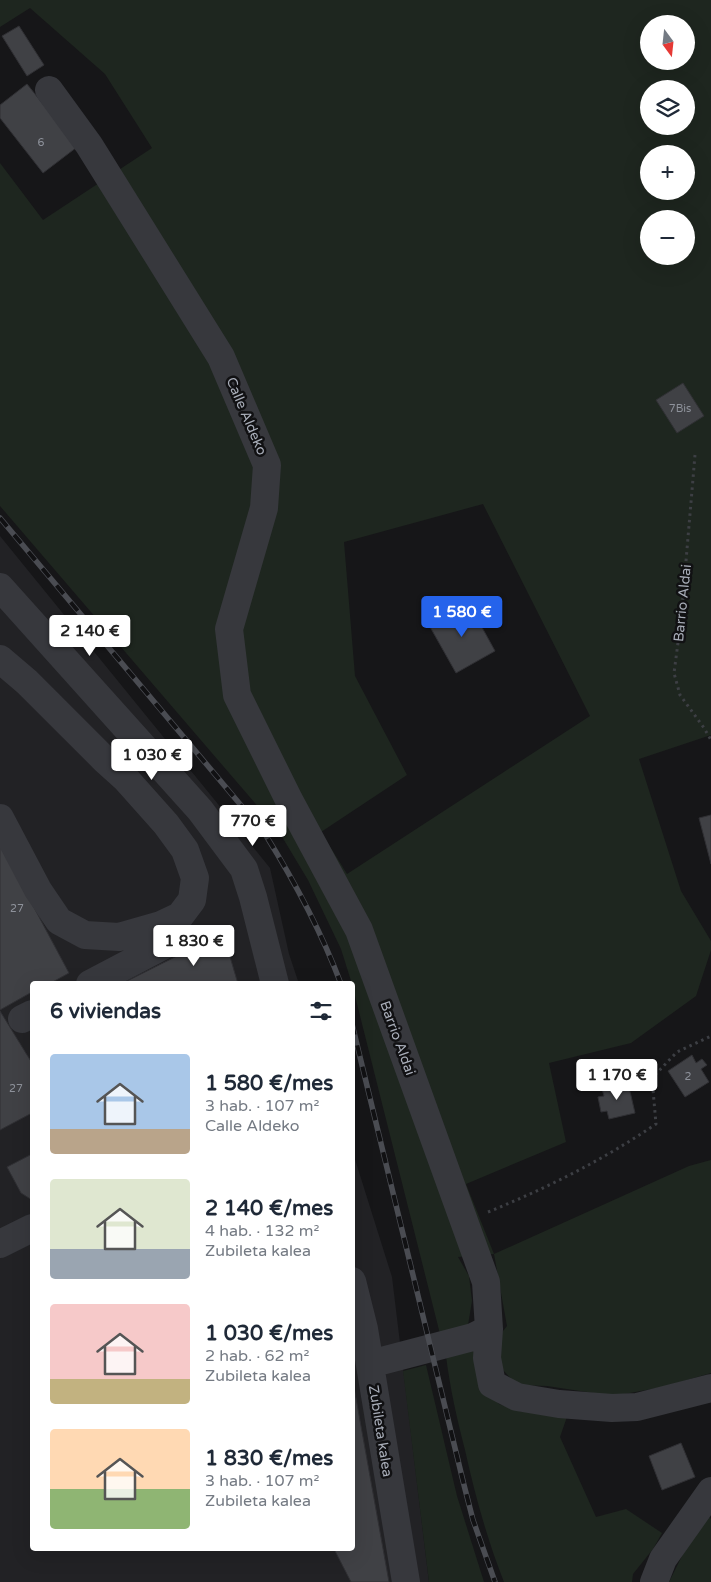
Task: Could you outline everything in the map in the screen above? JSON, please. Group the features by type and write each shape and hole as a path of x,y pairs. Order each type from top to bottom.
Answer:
{"street":[{"name":"Calle Aldeko","path":"49,90 89,145 222,357 267,465 264,508 229,629 237,695 321,859"},
{"path":"0,588 200,810 244,869 274,981"},
{"path":"0,658 126,778 166,824 186,850 195,878 192,900 180,916 160,925 119,938 84,934 59,921 38,890 0,818"},
{"path":"0,686 26,682"},
{"path":"126,778 149,754"},
{"name":"Barrio Aldai","path":"321,859 359,930 486,1282 489,1329 487,1358 492,1384 517,1397 559,1404 612,1408 637,1406 711,1388"},
{"path":"96,981 170,942 160,925"},
{"path":"0,1244 30,1229"},
{"name":"Zubileta kalea","path":"355,1293 364,1329 406,1582"},
{"path":"370,1364 473,1337 489,1329"},
{"path":"654,1582 663,1559 711,1491"}],"path":[{"name":"Barrio Aldai","path":"695,455 681,620 674,673 680,695 711,740"},
{"path":"465,1222 567,1177 621,1148 656,1124 652,1078 677,1052 711,1036"}],"shaded area":[{"path":"0,0 711,0 711,735 639,759 681,891 711,941 711,950 696,996 631,1043 549,1063 566,1142 466,1184 494,1254 458,1257 469,1276 472,1301 468,1325 440,1334 355,996 355,981 351,981 341,949 308,880 278,830 0,506 0,163 43,220 152,148 105,74 30,8 0,27","holes":["483,504 590,716 347,874 321,832 407,775 355,676 344,542"]},
{"path":"0,536 270,868 289,954 298,981 30,981 30,1551 355,1551 355,1159 392,1277 429,1582 0,1582"},
{"path":"711,1160 711,1373 663,1387 613,1396 547,1386 517,1385 503,1370 496,1340 507,1326 494,1254 689,1166"},
{"path":"475,1348 483,1385 499,1404 522,1412 569,1411 560,1437 596,1517 626,1509 662,1533 653,1549 633,1574 632,1582 504,1582 473,1484 454,1403 446,1356"},
{"path":"426,1365 457,1496 484,1582 429,1582 403,1371"},
{"path":"706,1514 711,1519 711,1582 669,1582 686,1548"}],"building":[{"path":"19,26 44,65 27,76 2,36"},
{"path":"27,84 77,147 43,173 0,118 0,105"},
{"path":"683,383 704,416 677,433 656,400"},
{"path":"468,602 495,651 456,673 429,625"},
{"path":"711,815 711,864 699,818"},
{"path":"0,844 69,973 54,981 30,981 30,993 0,1010"},
{"path":"223,933 237,981 127,981"},
{"path":"0,1011 30,1060 30,1114 0,1130"},
{"path":"692,1055 696,1063 702,1059 707,1065 701,1069 709,1082 685,1097 668,1071"},
{"path":"628,1083 635,1113 609,1119 607,1111 601,1112 598,1097 604,1096 602,1089"},
{"path":"30,1155 30,1199 21,1193 7,1167"},
{"path":"355,1393 389,1582 351,1582 335,1551 355,1551"},
{"path":"681,1443 695,1477 662,1490 649,1456"}],"railway":[{"path":"0,518 265,834 307,907 340,981"},
{"path":"355,1036 464,1485 473,1520 495,1582"}]}
